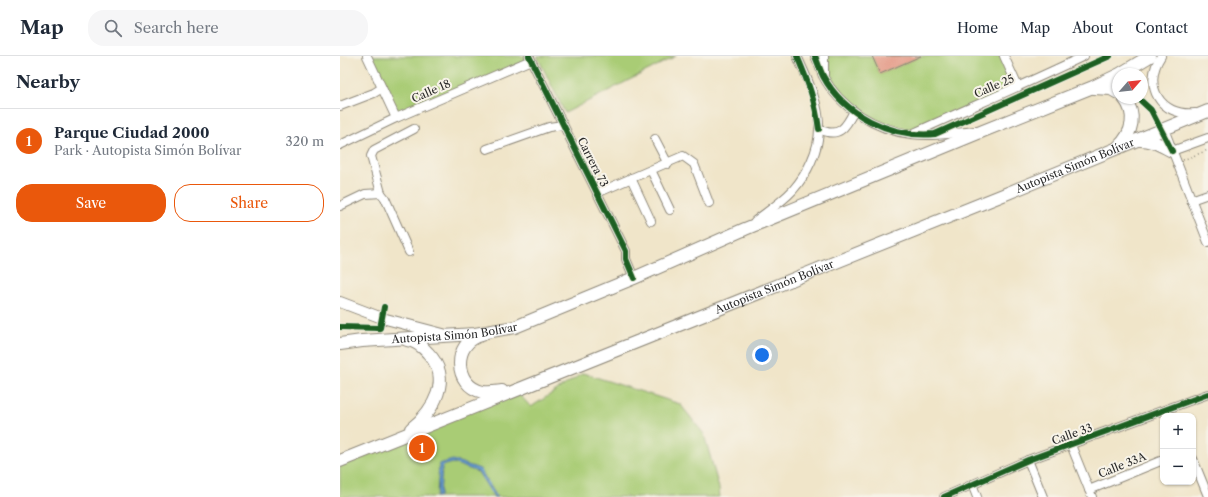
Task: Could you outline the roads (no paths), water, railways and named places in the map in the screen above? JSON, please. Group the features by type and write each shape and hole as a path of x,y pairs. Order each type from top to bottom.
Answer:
{"highway":[{"path":"1126,68 1139,56"},
{"name":"Autopista Simón Bolívar","path":"1130,68 1150,56"},
{"name":"Autopista Simón Bolívar","path":"340,344 362,341 475,334 515,327 634,278 745,229 983,131 1093,88 1112,78"},
{"path":"1093,88 1112,90"},
{"path":"1116,149 1128,136 1132,126 1132,114 1128,104"},
{"name":"Autopista Simón Bolívar","path":"340,461 1116,149 1208,110"},
{"path":"1137,140 1152,141 1172,151"},
{"path":"504,329 478,336 469,341 461,353 460,368 466,382 482,392 492,393 515,390"},
{"path":"392,339 410,341 423,348 434,360 439,374 439,390 433,404 422,420 404,434"}],"main road":[{"path":"340,302 382,318 448,336"}],"street":[{"path":"367,56 396,118"},
{"path":"745,229 781,202 800,181 813,156 819,129 816,107 810,87 797,56"},
{"path":"815,56 832,89 854,111 871,122 891,130 912,134 926,135 983,131"},
{"path":"824,56 824,76"},
{"path":"1004,56 1018,87"},
{"name":"Calle 25","path":"912,134 1084,56"},
{"path":"1161,56 1155,65 1153,85 1156,95 1162,103 1176,112 1185,114 1208,110"},
{"name":"Calle 18","path":"340,145 396,118 530,58"},
{"name":"Carrera 73","path":"530,58 626,251 626,259 634,278"},
{"path":"340,106 374,93 382,88"},
{"path":"819,129 825,132 838,132 848,124 854,111"},
{"path":"487,149 549,128 564,125"},
{"path":"409,252 386,198 381,192 371,156 374,150 414,129"},
{"path":"1164,129 1208,242"},
{"path":"1172,151 1208,138"},
{"path":"656,139 668,164"},
{"path":"597,193 668,164 683,156 694,164 709,203"},
{"path":"651,170 670,210"},
{"path":"631,178 651,221"},
{"path":"340,206 365,194 381,192"},
{"path":"1191,200 1208,194"},
{"name":"Calle 33","path":"944,497 1028,460 1208,394"},
{"path":"1172,407 1175,413"},
{"path":"1071,445 1090,493"},
{"path":"1028,460 1043,497"},
{"name":"Calle 33A","path":"1090,493 1160,461"},
{"path":"1196,466 1208,496"},
{"path":"972,484 977,497"}],"water":[{"path":"453,460 480,469 497,497 494,497 478,472 453,463 442,466 440,496 436,497 439,464"}],"place":[{"name":"Parque Ciudad 2000","path":"422,448"}]}
